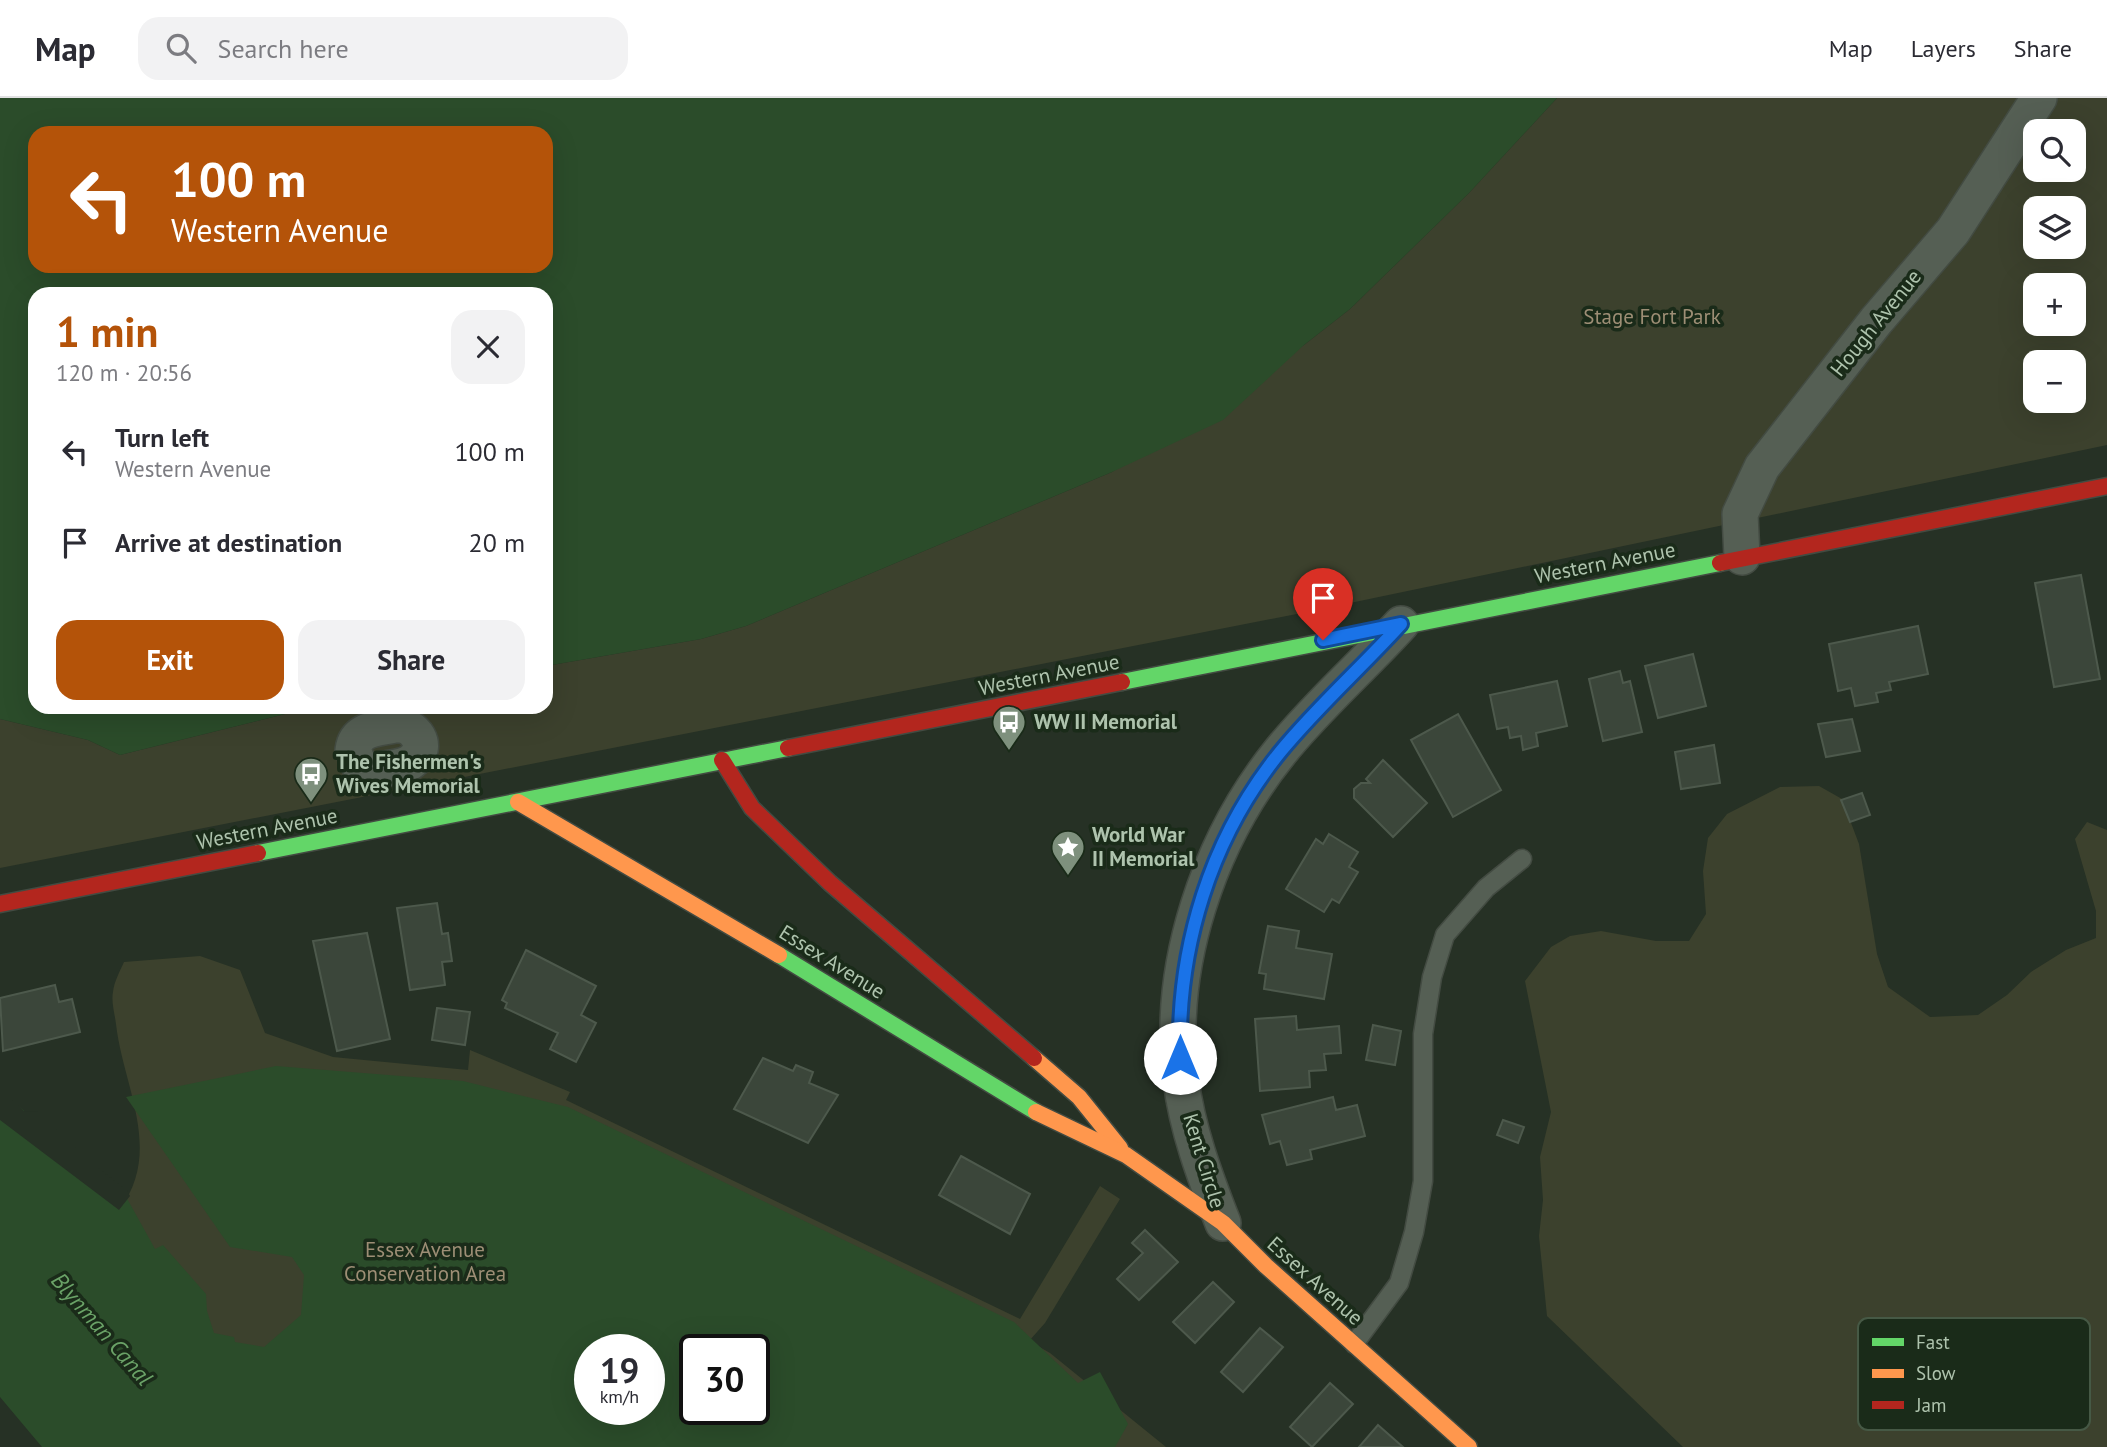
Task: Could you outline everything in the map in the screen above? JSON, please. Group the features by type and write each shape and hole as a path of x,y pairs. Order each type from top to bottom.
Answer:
{"main road":[{"name":"Western Avenue","path":"0,904 2107,486"},
{"name":"Essex Avenue","path":"722,760 751,808 830,883 1079,1097 1126,1155"},
{"name":"Essex Avenue","path":"518,802 676,892 1051,1121 1126,1155 1223,1223 1266,1266 1469,1447"}],"street":[{"name":"Hough Avenue","path":"1742,557 1740,514 1762,467 1807,428 1877,321 1952,230 2039,98"},
{"name":"Kent Circle","path":"1223,1223 1205,1177 1181,1080 1181,997 1194,922 1216,859 1251,793 1280,752 1401,624"}],"lane":[{"path":"1353,1344 1399,1283 1414,1232 1423,1181 1423,1034 1432,977 1445,935 1486,888 1522,859"}],"green space":[{"name":"Stage Fort Park","path":"1557,98 2107,98 2107,445 1307,612 0,868 0,719 88,740 120,755 285,714 553,714 553,665 701,639 746,626 1112,472 1304,345 1350,309 1469,193"},
{"path":"1819,786 1842,799 1859,844 1877,954 1888,987 1930,1017 1978,1015 2007,995 2031,972 2066,950 2096,938 2096,911 2075,839 2087,822 2107,830 2107,1447 1683,1447 1547,1316 1539,1236 1543,1200 1540,1157 1551,1112 1525,981 1551,947 1570,936 1601,931 1656,941 1689,941 1706,914 1703,871 1708,838 1727,814 1780,787"},
{"name":"Essex Avenue Conservation Area","path":"200,956 240,970 265,1033 333,1057 468,1070 470,1050 570,1092 566,1100 1020,1319 1100,1186 1120,1199 1045,1323 1029,1341 1050,1353 1166,1447 183,1447 119,1210 132,1188 140,1142 113,1004 115,984 124,962"}],"water":[{"path":"0,98 1557,98 1469,193 1350,309 1304,345 1223,420 1112,472 746,626 701,639 553,665 553,287 28,287 28,714 285,714 120,755 88,740 0,719"},
{"name":"Essex Avenue Conservation Area","path":"276,1066 463,1081 568,1107 1014,1322 1078,1383 1100,1372 1128,1424 1115,1447 42,1447 0,1397 0,1091 124,1193 155,1249 163,1245 206,1294 207,1311 214,1333 234,1337 235,1342 264,1347 301,1315 304,1275 292,1257 230,1247 126,1097"}],"pier":[{"path":"0,1088 24,1111 38,1112 94,1165 127,1190 130,1196 119,1210 0,1120"}],"building":[{"path":"2081,575 2100,679 2054,687 2035,583"},
{"path":"1918,626 1928,674 1889,682 1891,690 1876,693 1878,702 1855,706 1851,688 1838,691 1829,644"},
{"path":"1693,654 1706,706 1658,718 1645,666"},
{"path":"1620,671 1623,683 1630,681 1642,732 1603,741 1589,679"},
{"path":"1557,681 1567,726 1536,733 1538,746 1523,750 1521,736 1510,738 1508,727 1497,729 1490,695"},
{"path":"1458,714 1501,790 1453,817 1411,740"},
{"path":"1852,719 1860,751 1826,757 1818,724"},
{"path":"1714,745 1720,783 1681,789 1675,752"},
{"path":"1383,760 1427,803 1393,837 1354,798 1354,789 1361,783 1370,783 1366,779"},
{"path":"1862,793 1870,815 1850,822 1841,800"},
{"path":"1329,834 1358,852 1349,867 1358,872 1339,903 1332,899 1324,912 1286,889 1316,839 1323,844"},
{"path":"437,903 442,934 448,933 452,961 442,962 445,985 410,990 397,908"},
{"path":"1268,926 1299,931 1296,948 1332,954 1324,999 1264,989 1266,974 1259,973"},
{"path":"367,933 390,1039 337,1051 313,941"},
{"path":"526,950 596,986 581,1015 596,1023 576,1062 550,1049 558,1033 505,1008 507,1003 502,1000"},
{"path":"55,985 59,1002 72,999 80,1032 3,1051 0,998"},
{"path":"437,1008 470,1012 465,1045 432,1040"},
{"path":"1296,1016 1297,1030 1339,1026 1341,1053 1324,1054 1326,1070 1309,1071 1310,1087 1260,1091 1255,1019"},
{"path":"1373,1025 1401,1031 1395,1065 1366,1060"},
{"path":"763,1058 793,1071 796,1065 813,1072 809,1083 838,1095 808,1143 734,1109"},
{"path":"1333,1097 1336,1110 1357,1105 1365,1136 1310,1150 1312,1159 1287,1165 1280,1141 1270,1144 1262,1115"},
{"path":"1503,1120 1524,1127 1518,1143 1497,1135"},
{"path":"961,1156 1030,1194 1010,1234 939,1195"},
{"path":"1145,1230 1178,1262 1139,1300 1117,1279 1143,1253 1132,1243"},
{"path":"1213,1282 1234,1302 1195,1343 1173,1322"},
{"path":"1260,1328 1283,1347 1243,1392 1221,1372"},
{"path":"1330,1383 1353,1404 1312,1447 1290,1427"},
{"path":"1378,1425 1403,1447 1359,1447"}],"traffic: fast":[{"path":"1122,682 1720,563"},
{"path":"258,853 788,748"},
{"path":"779,955 1036,1112"}],"traffic: slow":[{"path":"518,802 779,955"},
{"path":"1034,1058 1079,1097 1120,1148"},
{"path":"1036,1112 1126,1155 1223,1223 1266,1266 1469,1447"}],"traffic: jam":[{"path":"1720,563 2107,486"},
{"path":"788,748 1122,682"},
{"path":"722,760 752,808 830,883 1034,1058"},
{"path":"0,904 258,853"}],"place":[{"name":"WW II Memorial","path":"1009,752"},
{"name":"The Fishermen's Wives Memorial","path":"311,804"},
{"name":"World War II Memorial","path":"1068,877"}],"route":[{"path":"1180,1058 1181,997 1186,958 1203,892 1229,830 1280,752 1401,624 1323,640"}],"water label":[{"name":"Blynman Canal","path":"102,1329"}]}
